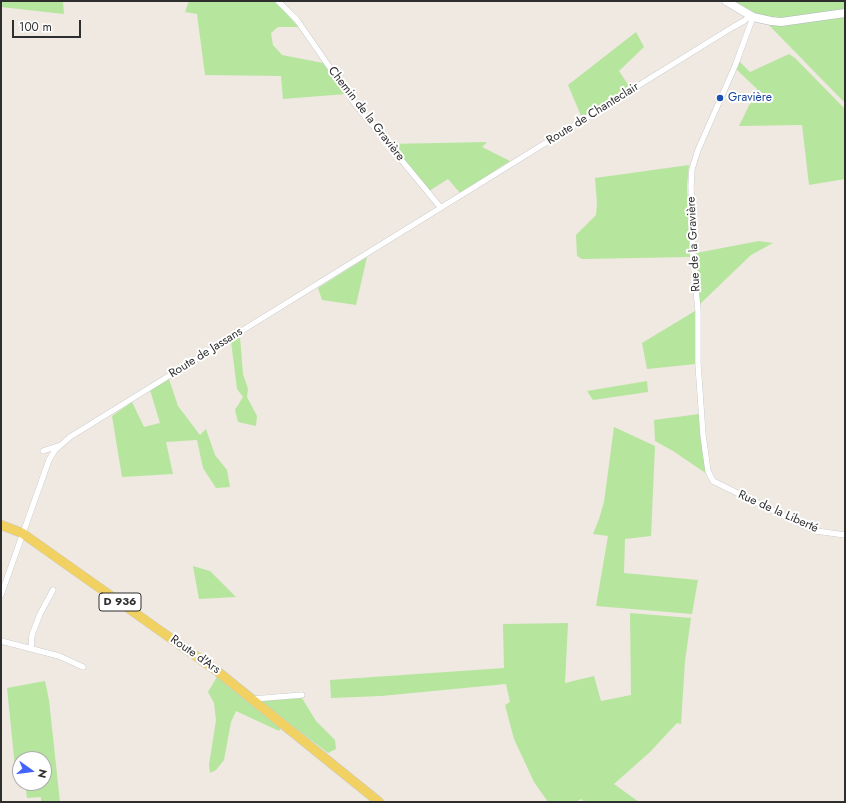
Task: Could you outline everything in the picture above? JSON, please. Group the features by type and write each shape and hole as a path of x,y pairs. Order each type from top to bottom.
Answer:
{"main road":[{"name":"Route d'Ars","path":"1,524 22,533 217,671 378,802"}],"street":[{"name":"Chemin de la Gravière","path":"278,1 297,20 355,104 438,209"},
{"path":"726,1 751,17 766,21 781,22 845,13"},
{"name":"Route de Chanteclair","path":"438,209 751,17"},
{"name":"Rue de la Gravière","path":"713,481 708,471 702,427 698,364 698,310 693,260 692,169 698,150 735,66 751,17"},
{"name":"Route de Jassans","path":"1,595 49,460 55,450 70,437 438,209"},
{"path":"43,451 61,445"},
{"name":"Rue de la Liberté","path":"713,481 816,531 845,536"},
{"path":"30,648 32,635 53,590"},
{"path":"1,641 59,656 83,668"},
{"path":"253,699 302,695"}],"green space":[{"path":"1,1 63,1 64,14 1,7"},
{"path":"189,1 274,1 298,27 278,27 271,33 273,45 282,55 323,63 346,94 283,99 281,76 205,75 197,14 185,12"},
{"path":"734,1 845,1 845,103 760,16"},
{"path":"636,32 644,47 619,71 629,86 582,118 568,85"},
{"path":"789,54 795,58 845,109 845,179 809,185 802,125 739,126 757,89 736,69 739,61 750,72"},
{"path":"487,142 482,147 510,161 460,193 448,179 429,191 389,144"},
{"path":"689,165 687,186 690,257 582,259 577,256 576,235 596,215 597,203 595,178"},
{"path":"759,241 773,243 751,255 700,304 696,253"},
{"path":"367,257 356,305 322,300 318,288"},
{"path":"695,311 696,364 647,369 642,343"},
{"path":"240,337 243,374 248,389 247,397 257,416 256,426 238,422 235,410 243,397 237,389 231,341"},
{"path":"169,379 178,406 200,435 206,429 215,455 227,470 230,487 216,488 203,468 197,440 166,442 173,474 122,477 112,416 132,402 144,427 160,423 150,390"},
{"path":"647,381 648,392 593,400 587,391"},
{"path":"699,414 707,474 673,451 655,441 654,420"},
{"path":"614,427 655,446 651,536 625,539 624,573 698,580 692,614 596,606 608,536 593,534 604,502"},
{"path":"193,566 210,571 236,597 199,599"},
{"path":"630,613 691,618 685,661 681,724 677,723 650,752 614,784 639,802 585,802 581,799 576,802 548,802 534,782 514,739 505,705 510,702 506,684 381,696 331,698 330,680 504,668 503,624 568,623 565,683 594,676 601,701 631,695"},
{"path":"218,675 282,726 279,731 236,711 231,722 224,760 216,770 210,773 209,765 216,720 214,703 208,692"},
{"path":"45,681 49,700 60,802 41,802 41,797 27,798 26,791 52,791 52,751 13,751 7,688"},
{"path":"302,698 316,721 335,740 336,749 328,753 260,701"}],"place":[{"name":"Gravière","path":"720,98"}]}
